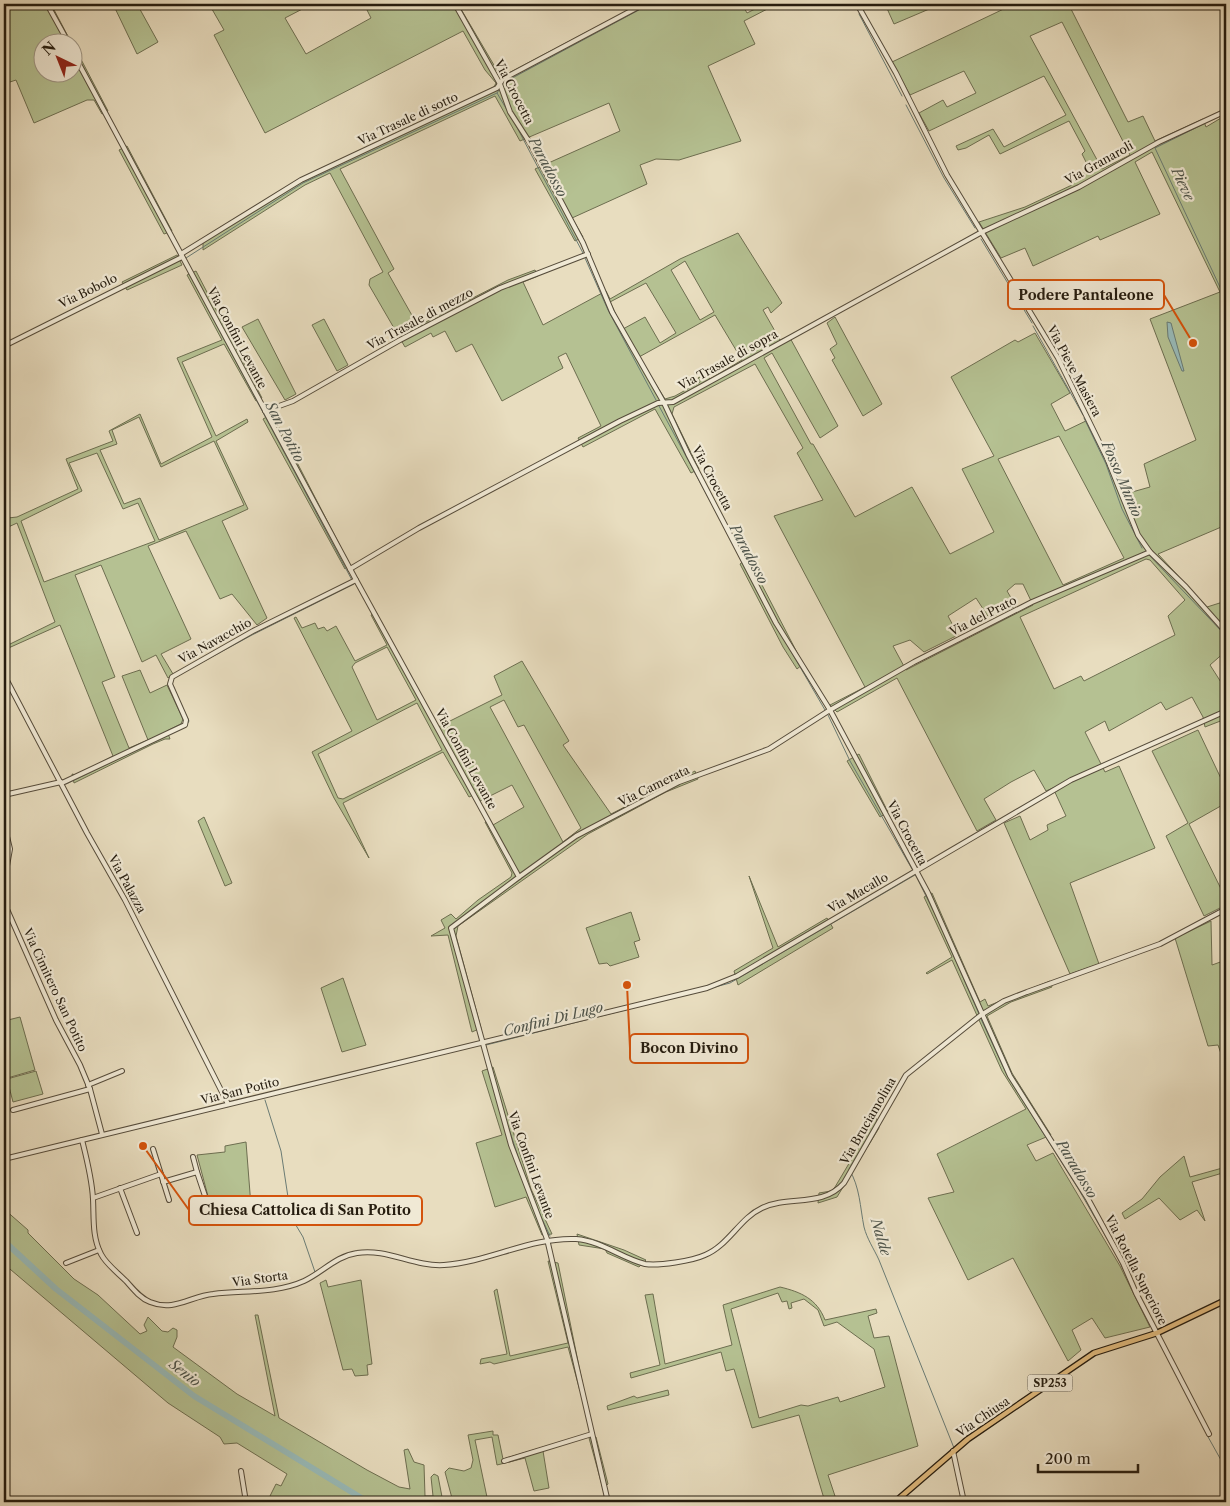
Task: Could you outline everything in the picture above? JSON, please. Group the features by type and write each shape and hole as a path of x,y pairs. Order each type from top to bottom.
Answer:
{"main road":[{"name":"Via Chiusa","path":"895,1502 953,1450 1094,1353 1157,1333 1226,1300"}],"street":[{"path":"47,4 62,32"},
{"name":"Via Crocetta","path":"455,4 500,84 510,112 530,143 588,254 621,330 664,403 684,447 776,623 830,710 916,871 937,913 981,1015"},
{"name":"Via Trasale di sotto","path":"181,256 301,180 488,92 500,84 503,79 644,4"},
{"name":"Via Pieve Masiera","path":"858,4 896,73 947,175 1058,358 1107,458 1138,535 1150,552 1186,586 1226,632"},
{"name":"Via Confini Levante","path":"82,71 350,569 519,877 451,928 481,1043 511,1145 547,1239 608,1502"},
{"name":"Via Granaroli","path":"982,232 1079,187 1159,142 1226,111"},
{"name":"Via Trasale di sopra","path":"350,569 420,528 620,421 658,403 664,403 681,397 982,232"},
{"name":"Via Trasale di mezzo","path":"265,411 293,401 400,340 500,288 588,254"},
{"name":"Via Bobolo","path":"4,346 181,256"},
{"name":"Via del Prato","path":"830,710 914,662 1032,602 1150,552"},
{"name":"Via Navacchio","path":"4,795 61,783 185,726 186,720 170,684 172,677 253,630 356,580"},
{"name":"Via Palazza","path":"4,675 86,833 125,900 228,1104"},
{"name":"Via Camerata","path":"519,877 576,836 679,782 769,748 830,710"},
{"name":"Via Macallo","path":"481,1043 707,988 737,976 1071,780 1226,711"},
{"name":"Via Cimitero San Potito","path":"4,824 10,849 4,877 6,907 89,1087 102,1134"},
{"name":"Via Bruciamolina","path":"547,1239 589,1241 648,1264 674,1262 696,1258 712,1252 762,1208 830,1195 844,1183 906,1075 981,1015 1004,1001 1160,944 1226,909"},
{"name":"Via Rotella Superiore","path":"981,1015 1010,1076 1088,1199 1123,1263 1136,1293 1208,1434"},
{"name":"Via San Potito","path":"4,1159 481,1043"},
{"path":"13,1110 89,1087 122,1071"},
{"name":"Via Storta","path":"82,1140 89,1166 94,1227 99,1250 102,1256 141,1297 159,1305 171,1306 211,1294 285,1288 306,1280 338,1259 356,1253 381,1254 421,1264 442,1265 492,1257 547,1239"},
{"path":"153,1149 169,1200"},
{"path":"193,1157 208,1205"},
{"path":"163,1182 197,1172"},
{"path":"93,1198 161,1174"},
{"path":"120,1188 137,1233"},
{"path":"66,1263 99,1250"},
{"path":"504,1461 592,1434"},
{"path":"953,1450 964,1502"},
{"path":"241,1470 246,1502"}],"green space":[{"path":"4,4 51,4 66,32 32,32 32,82 82,82 82,61 108,111 102,114 94,100 87,100 34,123 16,80 4,84"},
{"path":"113,4 137,4 158,42 137,54"},
{"path":"209,4 312,4 285,18 306,54 371,18 365,6 368,4 458,4 501,77 640,4 742,4 747,13 765,4 777,4 744,21 755,44 708,66 741,141 679,160 656,159 640,165 647,184 572,218 583,237 575,241 535,169 620,131 609,103 520,141 495,96 340,169 394,269 388,273 418,326 508,280 535,270 538,276 523,282 543,325 606,291 610,299 680,259 738,233 782,303 771,313 768,307 763,310 780,340 789,336 838,426 820,438 772,353 764,358 811,444 813,444 855,517 912,487 950,554 994,532 962,469 994,456 951,377 1015,340 1018,342 1035,333 1070,393 1051,404 1065,431 1090,419 1125,494 1150,487 1144,464 1196,440 1150,319 1220,292 1152,152 1135,162 1160,214 1100,240 1098,236 1033,266 1025,248 1001,258 979,222 1025,207 1072,185 1070,180 1090,170 1082,154 1085,151 1069,121 1000,154 989,135 966,148 958,150 956,146 993,129 1004,147 1066,115 1044,76 929,131 919,113 943,100 947,107 976,93 964,71 910,95 892,62 1010,6 1010,4 1080,4 1071,9 1128,122 1143,116 1155,141 1203,119 1206,127 1226,115 1226,525 1158,554 1207,607 1226,601 1226,651 1210,665 1226,690 1226,727 1223,720 1205,727 1203,717 1192,697 1166,710 1161,702 1109,731 1105,721 1085,732 1105,772 1119,766 1155,848 1070,883 1099,964 1070,974 1004,823 1020,816 1030,840 1048,830 1047,825 1066,816 1053,788 1046,791 1034,770 1011,782 984,799 996,820 977,831 897,678 837,712 830,705 865,687 774,516 823,500 797,453 803,448 755,364 674,407 672,414 699,469 691,473 655,409 583,447 578,438 601,426 566,353 558,357 563,368 502,401 472,344 456,352 445,331 433,337 431,333 405,347 369,285 370,279 383,272 330,173 305,185 203,250 203,238 301,178 494,87 496,83 485,70 463,31 265,133 214,35 224,30","holes":["1062,22 1130,155 1102,169 1030,36","685,261 714,312 700,320 671,270","646,283 676,333 660,343 645,317 623,329 610,302","715,315 742,360 710,379 706,374 698,378 700,382 675,396 665,399 639,357","1059,436 1124,558 1063,585 998,459","1146,559 1150,560 1185,600 1168,616 1175,635 1084,681 1081,676 1054,689 1020,617","1015,584 1023,584 1033,605 906,670 893,646 910,640 924,652 958,635 948,616 976,598 989,618 1016,606 1007,591"]},
{"path":"885,4 941,4 894,24"},
{"path":"127,146 172,231 164,234 119,150"},
{"path":"177,255 182,265 127,290 122,282"},
{"path":"196,271 262,398 256,401 224,344 182,362 216,436 247,419 248,422 216,441 248,509 222,521 267,618 257,625 232,594 220,599 186,531 148,546 191,639 161,654 173,674 168,678 156,655 142,662 101,565 75,575 115,677 102,682 129,748 148,740 122,676 140,670 150,693 167,685 183,719 181,724 167,731 170,739 153,744 74,783 72,774 76,775 113,756 60,625 4,650 4,647 55,622 17,523 4,529 4,512 8,518 17,517 78,489 66,459 113,441 109,431 140,414 161,464 212,437 177,358 222,340 187,275","holes":["139,417 161,467 214,441 244,505 159,540 140,498 124,504 100,450 117,444 112,430","97,453 123,509 138,503 155,541 44,582 21,521 82,491 69,463"]},
{"path":"835,317 882,404 863,416 832,360 835,358 830,349 837,344 827,323"},
{"path":"258,319 296,394 285,400 242,327"},
{"path":"324,319 348,365 337,371 312,325"},
{"path":"272,414 350,565 345,569 263,419"},
{"path":"748,558 803,664 797,669 783,647 740,564"},
{"path":"376,612 438,727 502,695 494,676 522,661 569,741 563,745 611,814 695,771 698,779 666,792 588,834 458,926 456,936 481,1028 472,1032 448,935 431,936 445,928 441,920 451,914 456,919 478,900 511,877 512,873 485,822 489,820 493,825 524,807 512,785 480,801 476,794 469,797 443,752 343,803 369,858 334,798 312,752 352,731 294,618 296,617 302,628 315,623 318,629 324,627 327,631 336,626 355,661 387,645 371,615","holes":["387,647 416,700 377,720 352,667 355,663","504,700 518,727 524,725 581,828 563,842 490,707","417,703 442,750 343,799 338,798 318,754"]},
{"path":"1198,730 1226,789 1226,803 1189,824 1226,899 1226,905 1204,916 1166,836 1188,823 1152,751"},
{"path":"859,754 888,812 880,817 847,761"},
{"path":"204,817 232,883 225,886 198,821"},
{"path":"749,876 778,947 827,918 833,928 738,985 734,971 773,948"},
{"path":"932,893 980,1002 985,999 988,1006 1050,981 1052,987 1011,1002 987,1016 1012,1073 1051,1135 1027,1145 1036,1161 1053,1153 1120,1266 1150,1327 1105,1338 1092,1318 1072,1330 1081,1350 1068,1361 1013,1258 968,1280 928,1198 954,1192 937,1154 1026,1109 1002,1071 952,960 926,973 952,957 924,897"},
{"path":"631,912 640,940 634,942 639,957 610,966 607,963 599,964 586,928"},
{"path":"1211,921 1212,965 1226,960 1226,1068 1218,1045 1208,1046 1175,938"},
{"path":"343,978 366,1045 342,1052 321,988"},
{"path":"20,1017 35,1070 4,1079 4,1021"},
{"path":"493,1067 531,1189 552,1234 542,1235 526,1197 495,1207 476,1143 502,1135 482,1071"},
{"path":"36,1071 43,1094 13,1102 7,1079"},
{"path":"876,1118 879,1128 837,1197 818,1203 819,1193 831,1191 835,1187"},
{"path":"246,1142 251,1206 213,1215 197,1155 225,1152 225,1146"},
{"path":"1184,1156 1190,1177 1226,1167 1226,1172 1192,1182 1205,1221 1197,1210 1180,1220 1159,1198 1125,1219 1122,1213 1142,1199 1160,1177"},
{"path":"4,1209 28,1230 28,1233 74,1279 98,1295 140,1334 147,1331 144,1325 148,1317 162,1331 168,1332 173,1328 177,1330 177,1337 173,1347 237,1394 275,1416 255,1315 258,1315 279,1418 367,1470 399,1487 410,1489 404,1450 408,1449 414,1462 424,1465 425,1496 433,1496 431,1477 434,1474 438,1476 443,1502 267,1502 276,1484 281,1486 287,1474 237,1443 224,1444 220,1437 168,1403 4,1264"},
{"path":"577,1234 624,1250 646,1260 639,1267 607,1253 605,1249 579,1245"},
{"path":"548,1261 558,1263 584,1391 580,1391 568,1347 494,1364 490,1362 480,1364 481,1359 507,1354 494,1291 497,1289 510,1356 568,1343"},
{"path":"326,1280 328,1287 361,1280 372,1364 367,1365 368,1375 355,1376 352,1369 343,1370 320,1283"},
{"path":"780,1287 795,1291 813,1302 825,1320 876,1309 877,1313 868,1316 874,1338 889,1336 918,1446 828,1475 837,1502 825,1502 799,1415 752,1428 734,1369 726,1371 721,1352 631,1378 630,1373 660,1365 645,1295 653,1294 665,1364 732,1345 723,1305","holes":["778,1293 782,1302 787,1301 789,1309 792,1308 791,1303 804,1299 818,1310 824,1326 837,1322 874,1349 885,1387 840,1402 838,1397 808,1406 801,1405 759,1418 731,1309"]},
{"path":"668,1390 669,1395 608,1410 607,1406 634,1396 637,1398"},
{"path":"493,1431 493,1435 498,1435 503,1459 547,1446 548,1449 543,1451 549,1488 534,1491 525,1458 497,1465 492,1437 475,1440 488,1502 453,1502 445,1472 449,1468 464,1471 471,1468 473,1460 468,1435"},
{"path":"596,1437 608,1484 603,1489 589,1438"}],"water":[{"path":"1167,322 1171,323 1184,371 1182,371 1168,337"}],"waterway":[{"name":"Paradosso","path":"503,83 650,4"},
{"name":"Fosso Munio","path":"854,4 857,9"},
{"name":"Fosso Munio","path":"859,14 902,96"},
{"name":"Paradosso","path":"499,90 497,93 507,110"},
{"name":"San Potito","path":"186,258 303,183 497,93"},
{"name":"Fosso Munio","path":"906,105 944,178 975,228"},
{"name":"Pieve","path":"1226,113 1155,148 1226,300"},
{"name":"Paradosso","path":"511,116 583,253"},
{"name":"Fosso Munio","path":"981,239 1032,323"},
{"name":"Paradosso","path":"585,258 608,310 656,400"},
{"name":"San Potito","path":"182,260 354,584 252,635 186,671"},
{"name":"Fosso Munio","path":"1033,326 1083,415"},
{"name":"Paradosso","path":"659,406 729,536"},
{"name":"Fosso Munio","path":"1084,418 1106,464 1122,509 1142,548"},
{"name":"Fosso Munio","path":"1149,555 1226,636"},
{"name":"Paradosso","path":"771,617 825,710"},
{"name":"Paradosso","path":"828,715 850,761 912,869"},
{"name":"San Potito","path":"186,726 189,721 187,717"},
{"name":"San Potito","path":"66,784 155,741"},
{"name":"Paradosso","path":"915,874 938,920 979,1014"},
{"name":"Confini Di Lugo","path":"670,999 730,983 915,875"},
{"name":"Confini Di Lugo","path":"486,1045 637,1007"},
{"name":"Paradosso","path":"981,1019 1007,1075"},
{"name":"Paradosso","path":"1013,1085 1079,1190 1117,1256 1137,1300"},
{"name":"Nalde","path":"893,1094 849,1169 858,1190 865,1231 879,1260 954,1448"},
{"name":"San Potito","path":"265,1100 281,1151 291,1217 303,1237 315,1272"},
{"name":"Confini Di Lugo","path":"501,1104 522,1169"},
{"name":"Confini Di Lugo","path":"537,1208 550,1236"},
{"name":"Senio","path":"4,1241 56,1289 194,1396 368,1502"},
{"name":"Paradosso","path":"1207,1435 1226,1469"},
{"name":"Nalde","path":"952,1454 959,1489"}],"railway":[{"path":"1208,1502 1226,1489"}],"place":[{"name":"Podere Pantaleone","path":"1193,343"},
{"name":"Bocon Divino","path":"627,985"},
{"name":"Chiesa Cattolica di San Potito","path":"143,1146"}]}
